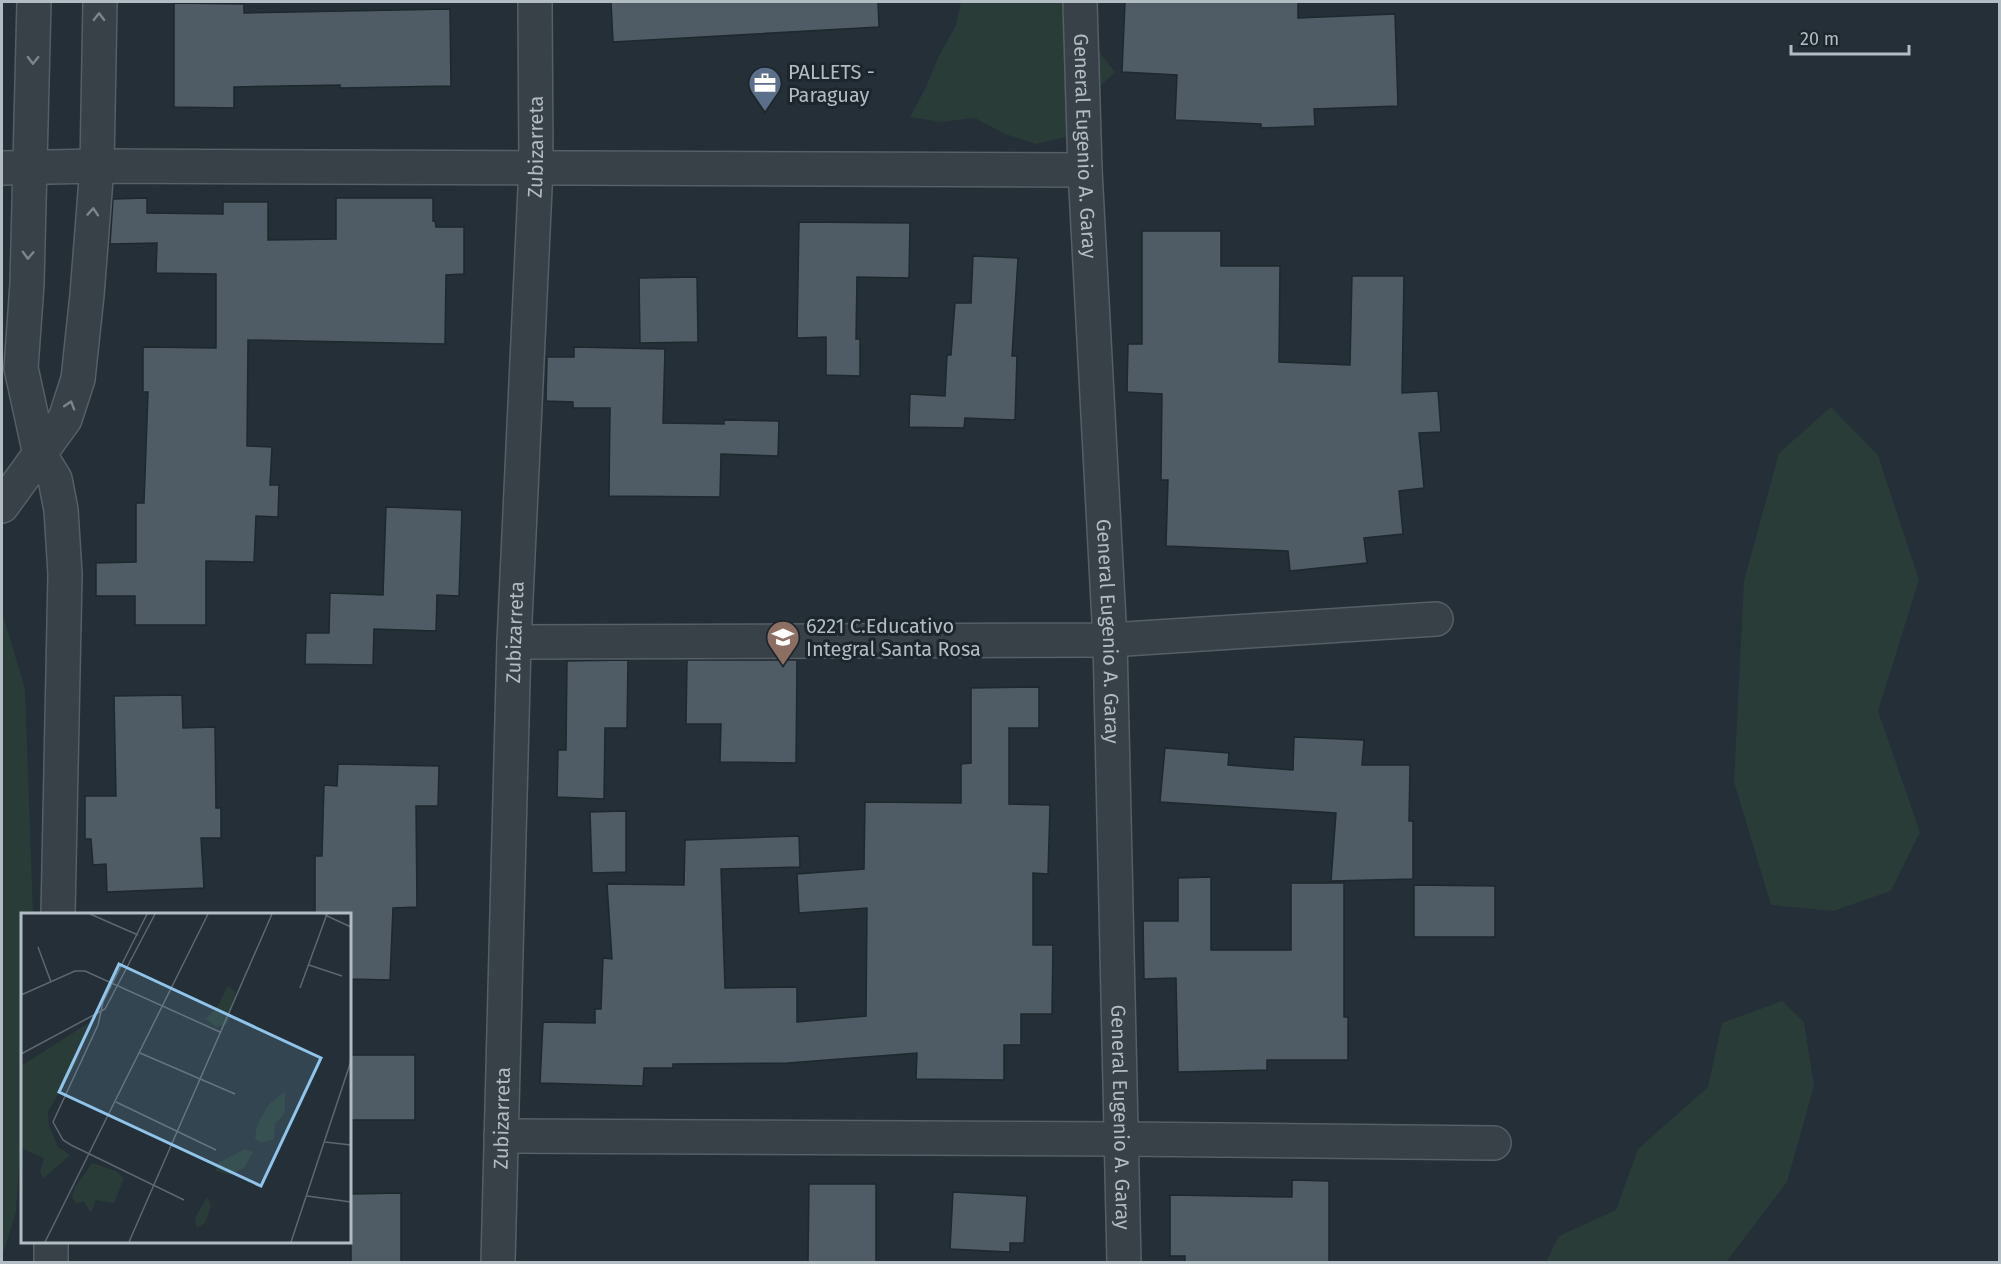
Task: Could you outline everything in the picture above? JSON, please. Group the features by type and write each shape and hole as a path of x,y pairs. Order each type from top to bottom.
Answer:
{"street":[{"path":"34,2 16,168 27,284 21,368 40,455 55,479 65,574 58,913"},
{"path":"2,506 65,419 78,379 97,166 100,2"},
{"name":"Zubizarreta","path":"498,1263 514,642 536,167 535,2"},
{"name":"General Eugenio A. Garay","path":"1080,2 1085,170 1110,640 1124,1263"},
{"path":"16,168 97,166 1085,170"},
{"path":"514,642 1110,640 1436,619"},
{"path":"501,1136 1494,1143"},
{"path":"51,1243 51,1263"}],"green space":[{"path":"961,2 1088,2 1093,44 1115,72 1100,86 1087,115 1066,137 1036,144 1005,134 975,118 941,122 910,117 956,25"},
{"path":"1831,407 1878,455 1919,580 1878,711 1920,832 1891,891 1833,911 1771,905 1734,782 1744,581 1779,453"},
{"path":"2,612 25,689 33,913 21,913 21,1131 16,1212 2,1257"},
{"path":"1782,1001 1804,1022 1814,1086 1787,1182 1726,1262 1548,1262 1559,1236 1616,1210 1638,1149 1708,1087 1722,1023"}],"building":[{"path":"611,2 878,2 879,27 613,42"},
{"path":"1125,2 1298,2 1298,18 1395,14 1398,106 1314,109 1315,126 1261,128 1261,124 1175,120 1177,75 1122,72"},
{"path":"174,3 244,4 244,13 450,9 451,86 234,87 234,108 174,107"},
{"path":"147,198 147,213 223,214 223,202 268,202 268,240 336,239 336,198 433,198 433,221 436,227 464,227 464,274 446,275 445,344 248,340 247,446 272,447 270,485 279,485 278,517 256,516 254,562 206,561 206,625 135,625 135,596 96,596 96,563 136,562 136,503 144,503 148,392 143,392 143,347 216,348 216,274 156,273 157,243 110,244 113,199"},
{"path":"799,222 910,223 909,278 857,277 856,339 860,339 860,376 826,375 826,337 797,338"},
{"path":"1142,231 1221,231 1221,266 1280,266 1279,362 1350,365 1352,276 1404,276 1402,393 1438,391 1441,432 1419,433 1424,488 1399,491 1403,534 1364,538 1367,563 1290,571 1288,551 1166,546 1168,480 1161,480 1162,394 1127,392 1128,344 1142,344"},
{"path":"973,256 1018,258 1012,356 1017,356 1015,420 965,418 964,428 909,427 910,394 945,396 947,355 951,355 955,303 971,303"},
{"path":"697,277 698,342 640,343 639,278"},
{"path":"574,347 665,349 663,423 724,424 724,420 779,421 778,456 721,454 720,497 609,496 610,408 573,408 573,402 546,401 547,357 574,357"},
{"path":"386,507 462,510 459,596 437,595 436,631 374,629 373,665 305,664 306,633 329,633 330,593 383,595"},
{"path":"628,660 627,728 605,728 604,799 557,797 558,750 566,750 567,661"},
{"path":"687,660 797,660 796,763 720,762 721,724 686,724"},
{"path":"1039,687 1039,728 1009,728 1009,804 1050,805 1048,874 1033,873 1033,945 1053,945 1052,1014 1021,1014 1021,1045 1004,1045 1004,1080 916,1079 917,1053 788,1063 673,1064 673,1068 644,1068 643,1086 540,1083 543,1022 595,1023 595,1009 601,1009 603,958 612,959 607,884 684,885 685,840 799,836 800,867 721,869 725,988 797,987 797,1022 866,1016 867,908 799,913 797,874 864,869 865,802 961,803 961,764 971,763 971,688"},
{"path":"182,695 183,728 215,727 216,808 221,808 221,838 201,838 204,888 107,892 106,864 93,865 91,839 85,839 85,796 116,796 114,696"},
{"path":"1294,737 1364,740 1362,765 1410,765 1409,821 1413,821 1413,879 1331,881 1336,813 1160,802 1165,748 1229,753 1228,765 1293,770"},
{"path":"338,764 439,766 438,806 416,806 417,907 393,908 390,980 351,979 351,913 315,913 315,856 322,856 324,785 337,786"},
{"path":"626,811 626,872 592,873 590,812"},
{"path":"1211,877 1211,950 1291,950 1291,883 1344,883 1344,1017 1348,1017 1348,1060 1267,1060 1267,1070 1178,1072 1176,978 1144,979 1143,921 1178,921 1178,878"},
{"path":"1414,885 1495,886 1495,937 1414,937"},
{"path":"351,1055 415,1055 415,1120 351,1120"},
{"path":"1292,1180 1329,1181 1329,1263 1185,1263 1185,1256 1170,1256 1170,1195 1292,1197"},
{"path":"809,1184 876,1184 876,1263 808,1263"},
{"path":"953,1192 1027,1196 1024,1243 1010,1243 1010,1252 950,1249"},
{"path":"401,1193 401,1263 351,1263 351,1194"}],"place":[{"name":"PALLETS - Paraguay","path":"765,112"},
{"name":"6221 C.Educativo Integral Santa Rosa","path":"783,666"}]}
